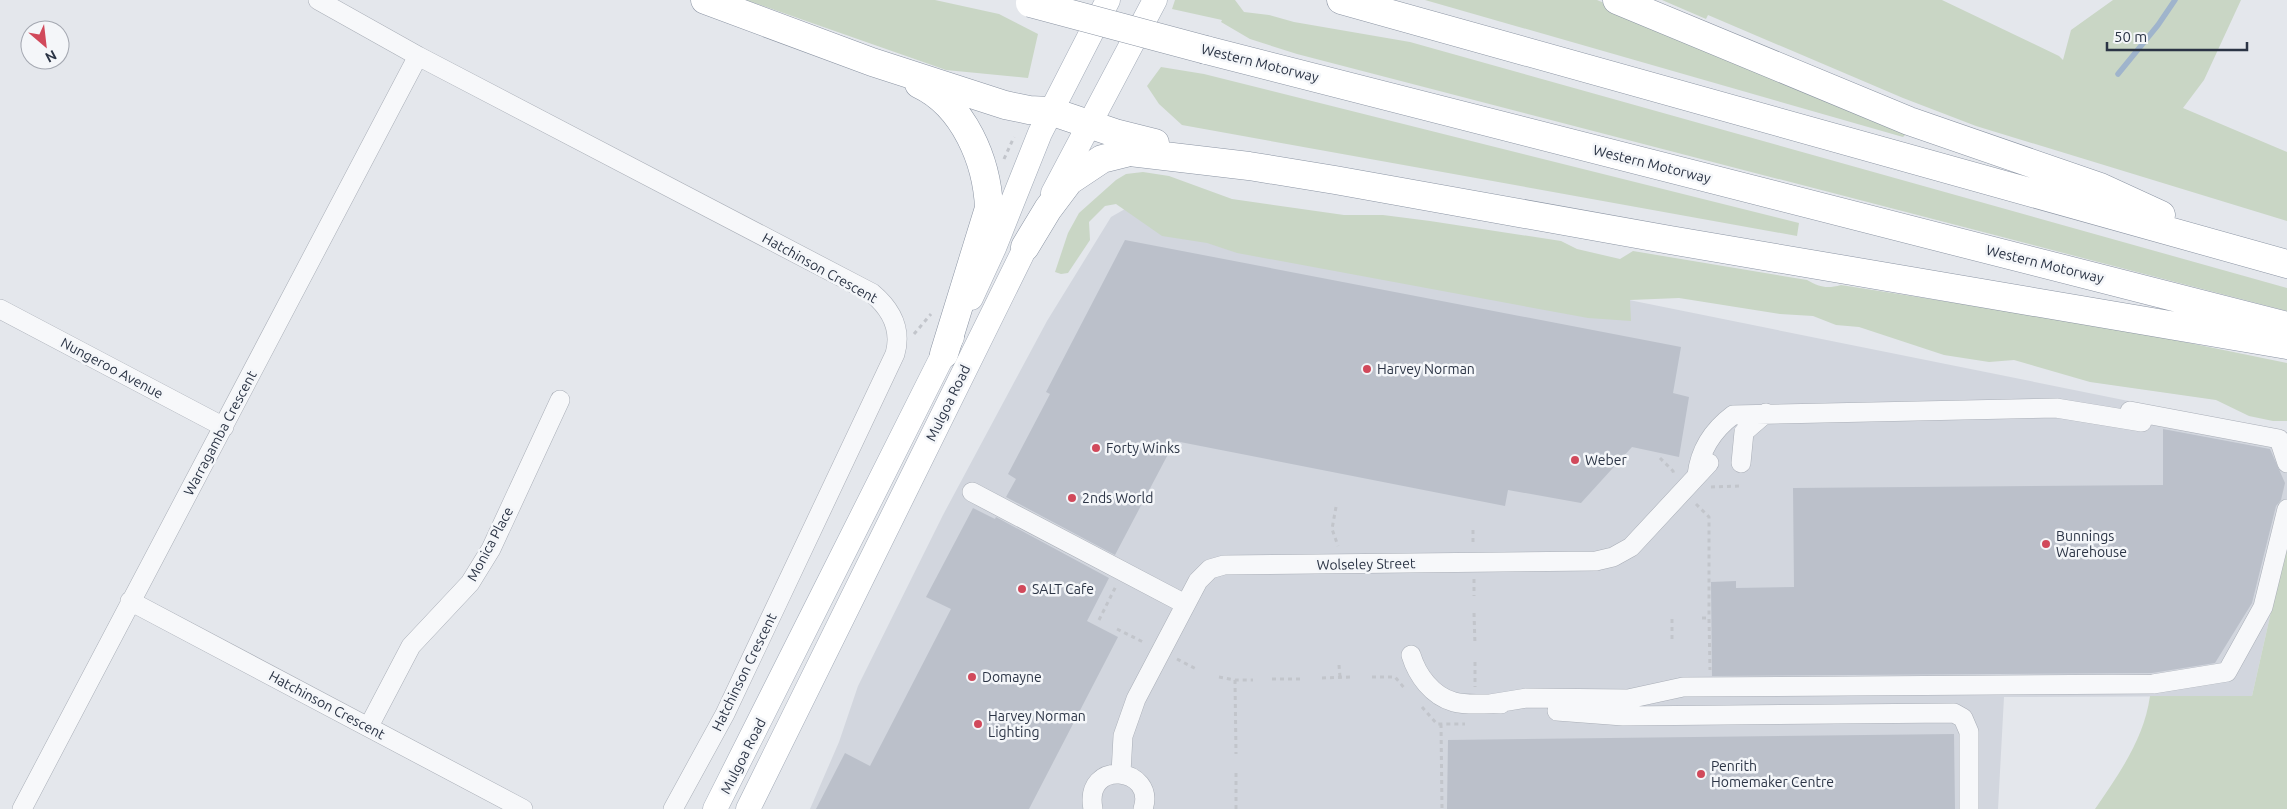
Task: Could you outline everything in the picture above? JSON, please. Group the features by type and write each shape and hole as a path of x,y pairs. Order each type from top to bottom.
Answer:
{"highway":[{"path":"705,0 872,62 1005,105 1029,110 1050,111 1089,125 1249,166"},
{"path":"1341,0 2287,264"},
{"path":"1617,0 1909,121 2100,187 2235,250"},
{"name":"Western Motorway","path":"1024,1 1206,50 2287,326"},
{"path":"872,62 927,88 954,112 968,130 988,182 989,208 944,354"},
{"path":"1025,247 1048,209 1069,181 1084,170 1108,157 1130,152 1249,166 2287,345"}],"main road":[{"name":"Mulgoa Road","path":"715,809 944,354 994,248 1050,111 1108,0"},
{"name":"Mulgoa Road","path":"748,809 1025,247 1155,0"}],"street":[{"name":"Hatchinson Crescent","path":"318,0 418,56 872,293 886,307 896,324 898,345 895,354 725,714 673,809"},
{"name":"Warragamba Crescent","path":"22,809 418,56"},
{"name":"Nungeroo Avenue","path":"0,309 224,427"},
{"name":"Monica Place","path":"369,726 408,651 470,583 491,549 560,400"},
{"path":"1741,463 1744,432 1766,413 2056,408 2096,405 2279,439 2287,463"},
{"path":"2056,408 2142,422"},
{"name":"Wolseley Street","path":"1121,773 1123,736 1136,699 1185,604 1205,572 1224,565 1501,563 1605,560 1624,553 1631,547 1703,469 1699,458 1703,448 1727,420 1733,415 1766,413"},
{"path":"972,492 1185,604"},
{"path":"1411,655 1414,666 1423,680 1446,699 1460,703 1482,698 1628,699 1683,687 2153,684 2227,672 2262,607 2287,509"},
{"name":"Hatchinson Crescent","path":"130,602 369,726 523,809"},
{"path":"1683,687 1684,715"},
{"path":"1482,698 1536,711 1580,712 1623,716 1958,714 1966,722 1968,732 1969,809"},
{"path":"1093,809 1093,791 1097,783 1112,774 1121,773 1130,776 1142,788 1144,796 1143,809"}],"path":[{"path":"1660,458 1673,471 1674,483"},
{"path":"1706,493 1711,487 1742,486"},
{"path":"1696,504 1701,499"},
{"path":"1692,501 1709,517 1711,687"},
{"path":"1336,507 1332,529 1338,552"},
{"path":"1473,530 1474,550"},
{"path":"1474,576 1474,596"},
{"path":"1099,620 1117,583"},
{"path":"1474,613 1475,645"},
{"path":"1702,618 1709,618"},
{"path":"1672,619 1672,643"},
{"path":"1117,629 1150,646"},
{"path":"1172,656 1198,670"},
{"path":"1475,662 1482,698"},
{"path":"1339,666 1340,678"},
{"path":"1219,677 1235,680 1253,680"},
{"path":"1322,678 1353,677"},
{"path":"1272,679 1303,678"},
{"path":"1235,680 1236,754"},
{"path":"1441,724 1442,809"},
{"path":"1236,773 1236,809"}],"shaded area":[{"path":"1139,201 2287,433 2287,541 2252,696 2004,697 1998,809 810,809 839,742 858,686 943,515 1047,321 1111,217"}],"green space":[{"path":"746,0 935,0 999,14 1038,34 1028,78 946,70"},
{"path":"1175,0 1235,0 1244,12 1410,42 2287,288 2287,311 1297,54 1250,39 1221,22 1222,20 1172,9"},
{"path":"1425,0 1597,0 1907,129 1908,132 1903,137"},
{"path":"1662,0 1942,0 2059,56 2063,60 2071,30 2113,0 2241,0 2204,80 2183,108 2287,152 2287,221 1976,126 1903,98 1708,15 1706,19"},
{"path":"1161,67 1204,74 1799,223 1797,236 1182,125 1159,104 1147,86"},
{"path":"1143,172 1169,176 1232,199 1344,215 1383,215 1430,221 1561,241 1577,249 1620,259 1633,251 1807,280 1823,287 1841,285 2116,328 2287,363 2287,421 2273,421 2249,416 2216,400 2090,382 2014,360 1989,362 1944,355 1859,327 1836,325 1813,316 1780,314 1679,298 1630,300 1631,321 1588,318 1237,253 1207,243 1162,236 1116,204 1105,206 1089,222 1090,240 1068,273 1061,274 1055,272 1068,233 1079,213 1116,180 1126,174"},
{"path":"2287,541 2287,809 2095,809 2129,756 2142,727 2150,696 2252,696"}],"building":[{"name":"Harvey Norman","path":"1125,240 1681,347 1673,393 1689,397 1679,457 1632,447 1581,503 1508,490 1505,506 1175,441 1115,555 1006,497 1016,479 1008,474 1050,394 1046,392"},
{"name":"Bunnings Warehouse","path":"2163,429 2270,449 2285,483 2281,500 2276,506 2252,603 2215,663 2152,673 1712,676 1711,582 1736,581 1736,588 1794,587 1793,488 2163,485"},
{"path":"973,508 995,519 996,517 1109,578 1087,621 1118,637 1029,809 816,809 845,753 870,766 951,609 926,597"},
{"name":"Penrith Homemaker Centre","path":"1954,734 1955,809 1447,809 1448,740"}],"waterway":[{"path":"2118,74 2158,25 2175,0"}],"place":[{"name":"Harvey Norman","path":"1367,369"},
{"name":"Forty Winks","path":"1096,448"},
{"name":"Weber","path":"1575,460"},
{"name":"2nds World","path":"1072,498"},
{"name":"Bunnings Warehouse","path":"2046,544"},
{"name":"SALT Cafe","path":"1022,589"},
{"name":"Domayne","path":"972,677"},
{"name":"Harvey Norman Lighting","path":"978,724"},
{"name":"Penrith Homemaker Centre","path":"1701,774"}]}
